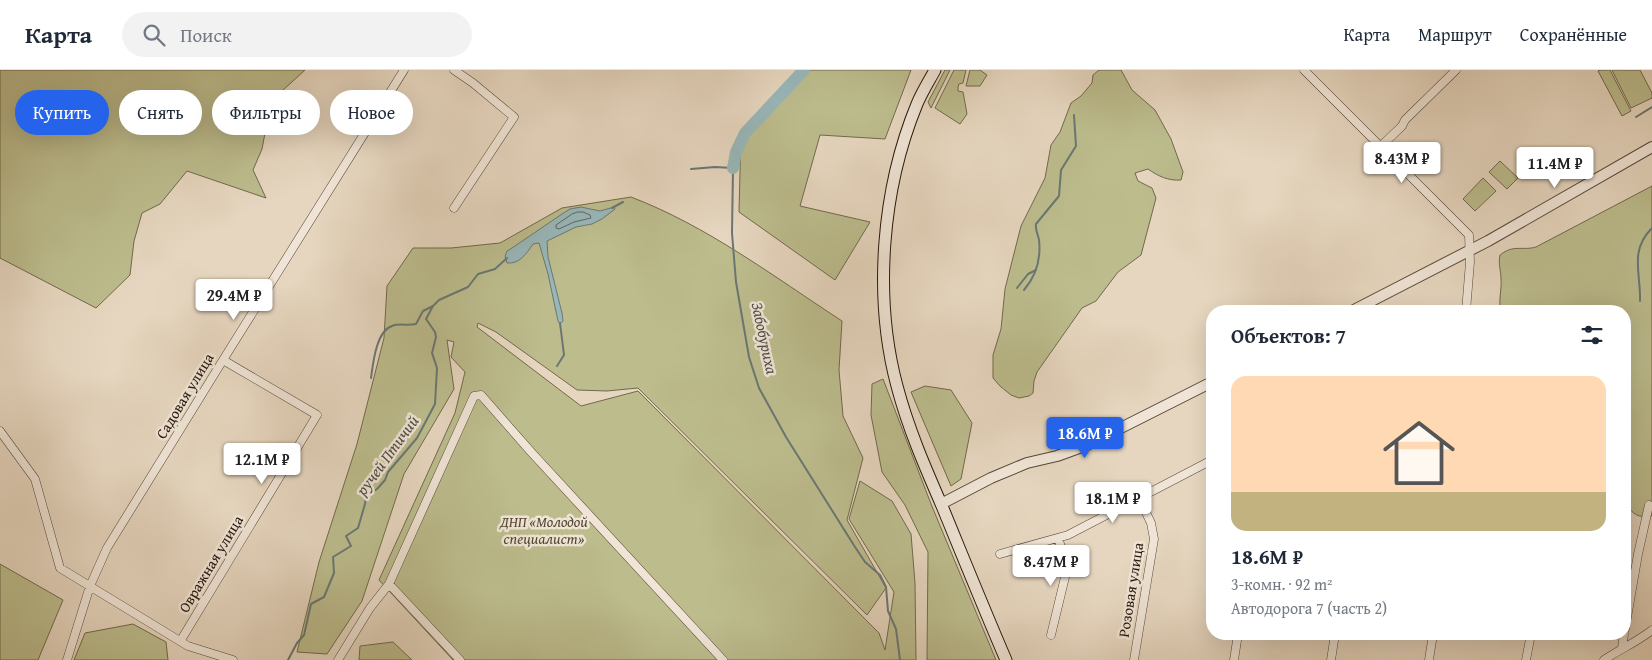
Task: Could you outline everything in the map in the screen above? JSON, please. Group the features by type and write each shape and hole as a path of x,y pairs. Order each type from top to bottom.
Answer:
{"main road":[{"path":"935,70 918,103 902,149 890,202 883,250 882,276 889,343 897,385 911,431 1006,660"}],"street":[{"name":"Садовая улица","path":"67,660 90,586 107,548 404,70"},
{"path":"454,70 514,116 454,208"},
{"path":"1304,70 1469,235 1470,251 1466,305"},
{"path":"1380,147 1456,70"},
{"path":"1364,305 1470,251 1652,147"},
{"name":"Овражная улица","path":"181,640 317,415 223,360"},
{"path":"941,504 1000,474 1027,463 1057,456 1087,445 1206,385"},
{"path":"338,660 370,608 389,584 474,396 481,395 723,660"},
{"path":"0,431 35,479 60,568 70,576 90,586 188,646 233,660"},
{"path":"1000,554 1068,535 1206,463"},
{"name":"Розовая улица","path":"1134,660 1154,539 1151,524 1139,498"},
{"path":"1631,594 1649,505"},
{"path":"1051,635 1066,573 1066,562 1058,538"},
{"path":"389,584 460,660"},
{"path":"1604,660 1652,630"},
{"path":"1234,660 1237,640"},
{"path":"1331,660 1334,640"},
{"path":"1429,660 1432,640"},
{"path":"1526,660 1530,640"},
{"path":"1622,648 1623,640"}],"green space":[{"path":"0,70 305,70 283,90 212,90 212,135 265,135 262,149 253,170 266,198 187,171 160,204 142,213 134,241 130,275 96,308 0,258"},
{"path":"807,70 911,70 885,139 820,135 800,206 870,222 835,280 739,212 741,132"},
{"path":"945,70 950,70 931,108 928,102"},
{"path":"954,70 966,70 963,83 959,84 958,87 958,91 963,92 967,114 960,124 935,108"},
{"path":"970,70 980,70 987,75 980,86 966,86"},
{"path":"1099,70 1121,70 1132,90 1155,110 1171,139 1183,172 1181,180 1163,178 1148,169 1135,173 1138,181 1152,188 1156,198 1141,255 1118,272 1096,301 1082,308 1037,372 1033,393 1019,398 1011,395 993,378 993,355 1001,329 1005,289 1021,226 1045,178 1051,145 1060,132 1071,103 1081,96 1092,83 1093,75"},
{"path":"1610,70 1631,111 1622,116 1598,71"},
{"path":"1612,70 1640,70 1652,93 1652,98 1631,108"},
{"path":"1500,161 1518,178 1507,189 1489,172"},
{"path":"1483,178 1496,191 1475,211 1463,199"},
{"path":"1652,186 1652,516 1643,517 1631,510 1631,305 1500,305 1500,255 1514,249 1536,247"},
{"name":"ДНП «Молодой специалист»","path":"631,197 686,222 713,237 842,321 839,370 843,416 863,458 847,520 886,588 867,615 638,388 607,391 577,390 496,332 478,323 477,327 581,406 638,391 879,633 885,650 894,592 849,519 860,481 892,501 911,534 915,583 916,660 453,660 379,580 455,413 465,372 451,357 454,342 447,340 454,389 404,474 362,601 327,654 297,652 319,562 357,444 384,338 387,286 413,248 451,248 500,243 562,208"},
{"path":"883,379 931,504 996,660 927,660 928,552 905,505 882,472 871,415 872,384"},
{"path":"925,386 951,390 972,423 961,479 951,486 911,392"},
{"path":"0,564 63,600 38,660 0,660"},
{"path":"133,624 166,642 168,660 74,660 85,633"},
{"path":"393,642 412,660 359,660 360,646"}],"water":[{"path":"581,207 600,211 614,207 615,209 592,224 576,227 547,241 548,257 562,313 563,321 560,324 539,243 533,244 522,258 516,262 507,263 505,256 507,251 562,214 570,209"}],"waterway":[{"name":"Забобуриха","path":"733,168 736,152 745,133 804,70"},
{"path":"1636,117 1652,107"},
{"path":"1024,290 1035,273 1038,260 1039,240 1036,224 1059,196 1061,170 1076,146 1074,115"},
{"name":"Забобуриха","path":"691,169 733,168 732,233 736,282 749,357 759,388 786,437 855,547 865,562 880,575 886,587 888,611 896,629 900,660"},
{"name":"ручей Птичий","path":"612,208 623,202"},
{"name":"Забобуриха","path":"1640,301 1638,254 1645,237 1652,228"},
{"name":"ручей Птичий","path":"288,660 297,643 304,635 311,604 324,597 334,573 333,557 351,546 346,536 358,528 366,496 377,489 385,480 388,472 417,438 435,404 437,368 432,353 436,337 435,332 426,319 433,306 439,300 468,287 478,274 495,269 507,258"},
{"path":"1017,288 1028,274 1036,270"},
{"path":"371,378 376,349 382,334 395,325 416,324 423,311 433,306"},
{"path":"557,366 564,355 560,323"}]}
